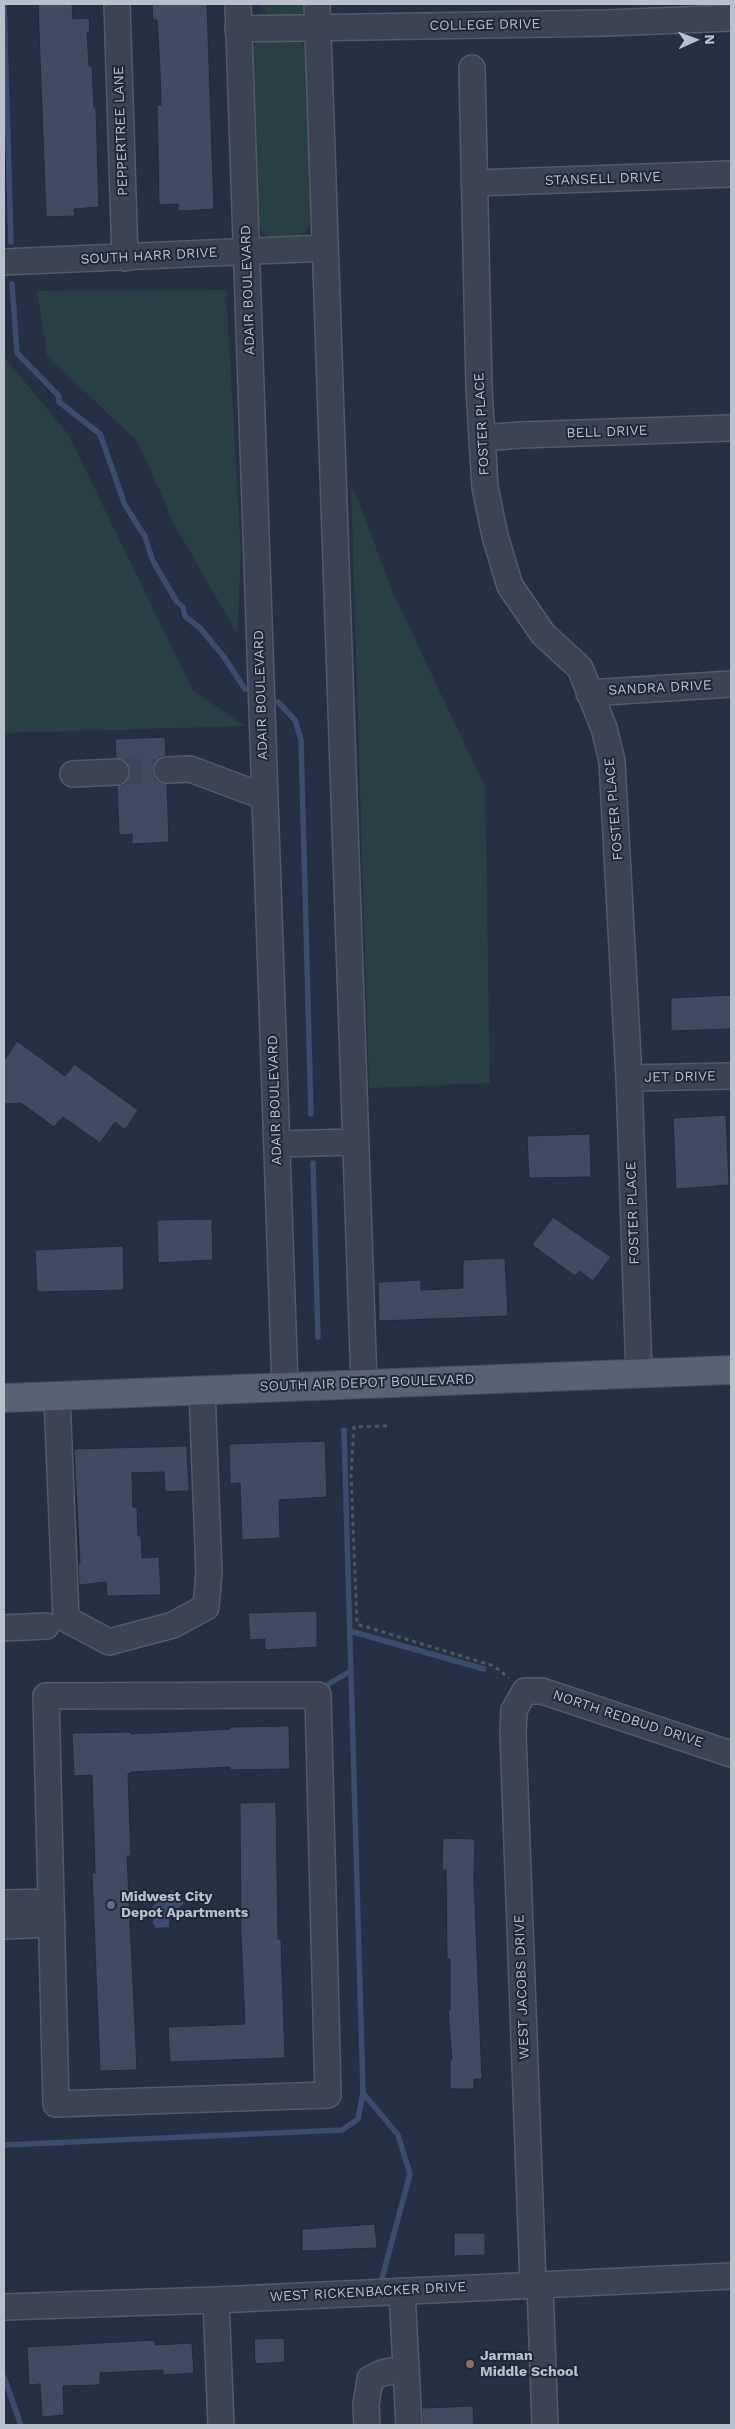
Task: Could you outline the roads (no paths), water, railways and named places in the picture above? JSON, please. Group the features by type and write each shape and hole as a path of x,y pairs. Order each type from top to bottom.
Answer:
{"main road":[{"name":"SOUTH AIR DEPOT BOULEVARD","path":"4,1398 731,1370"}],"street":[{"name":"PEPPERTREE LANE","path":"117,4 125,258"},
{"name":"ADAIR BOULEVARD","path":"238,4 284,1386"},
{"name":"COLLEGE DRIVE","path":"238,29 318,15 607,23 731,18"},
{"path":"318,15 364,1383"},
{"name":"FOSTER PLACE","path":"472,68 479,388 485,487 495,536 510,586 543,634 580,668 604,728 612,761 629,1078 639,1374"},
{"name":"STANSELL DRIVE","path":"474,183 731,174"},
{"name":"SOUTH HARR DRIVE","path":"14,262 325,248"},
{"name":"BELL DRIVE","path":"483,438 520,435 731,428"},
{"name":"SANDRA DRIVE","path":"589,692 731,684"},
{"path":"166,770 190,769 265,797"},
{"path":"73,774 116,772"},
{"name":"JET DRIVE","path":"629,1078 731,1076"},
{"path":"277,1144 356,1142"},
{"path":"57,1396 66,1619 109,1642 173,1625 206,1607 209,1572 202,1390"},
{"path":"4,1628 46,1626"},
{"name":"NORTH REDBUD DRIVE","path":"524,1692 542,1691 558,1695 731,1754"},
{"name":"WEST JACOBS DRIVE","path":"524,1692 514,1710 513,1734 536,2284 545,2425"},
{"path":"318,1695 328,2095 56,2104 51,1913 46,1696 318,1695"},
{"path":"4,1903 51,1913"},
{"path":"4,1926 51,1913"},
{"name":"WEST RICKENBACKER DRIVE","path":"4,2307 216,2300 731,2276"},
{"path":"402,2291 409,2425"},
{"path":"216,2300 221,2425"},
{"path":"367,2425 366,2404 370,2379 382,2373 405,2368"}],"water":[{"path":"172,1890 184,1903 169,1918 169,1927 156,1928 152,1922 154,1920 151,1908"}],"waterway":[{"path":"4,4 11,242"},
{"path":"12,284 17,353 59,396 59,402 100,434 125,505 145,537 153,561 177,602 183,607 185,616 201,629 224,657 245,689"},
{"path":"278,702 295,720 301,740 311,1114"},
{"path":"313,1163 318,1337"},
{"path":"4,2145 342,2130 358,2119 363,2093 344,1430"},
{"path":"350,1631 484,1669"},
{"path":"321,1692 327,1685 349,1672"},
{"path":"363,2093 398,2135 410,2174 381,2282"},
{"path":"4,2377 21,2425"}],"tunnel":[{"path":"116,772 167,770"}],"place":[{"name":"Midwest City Depot Apartments","path":"111,1905"},
{"name":"Jarman Middle School","path":"470,2364"}]}
